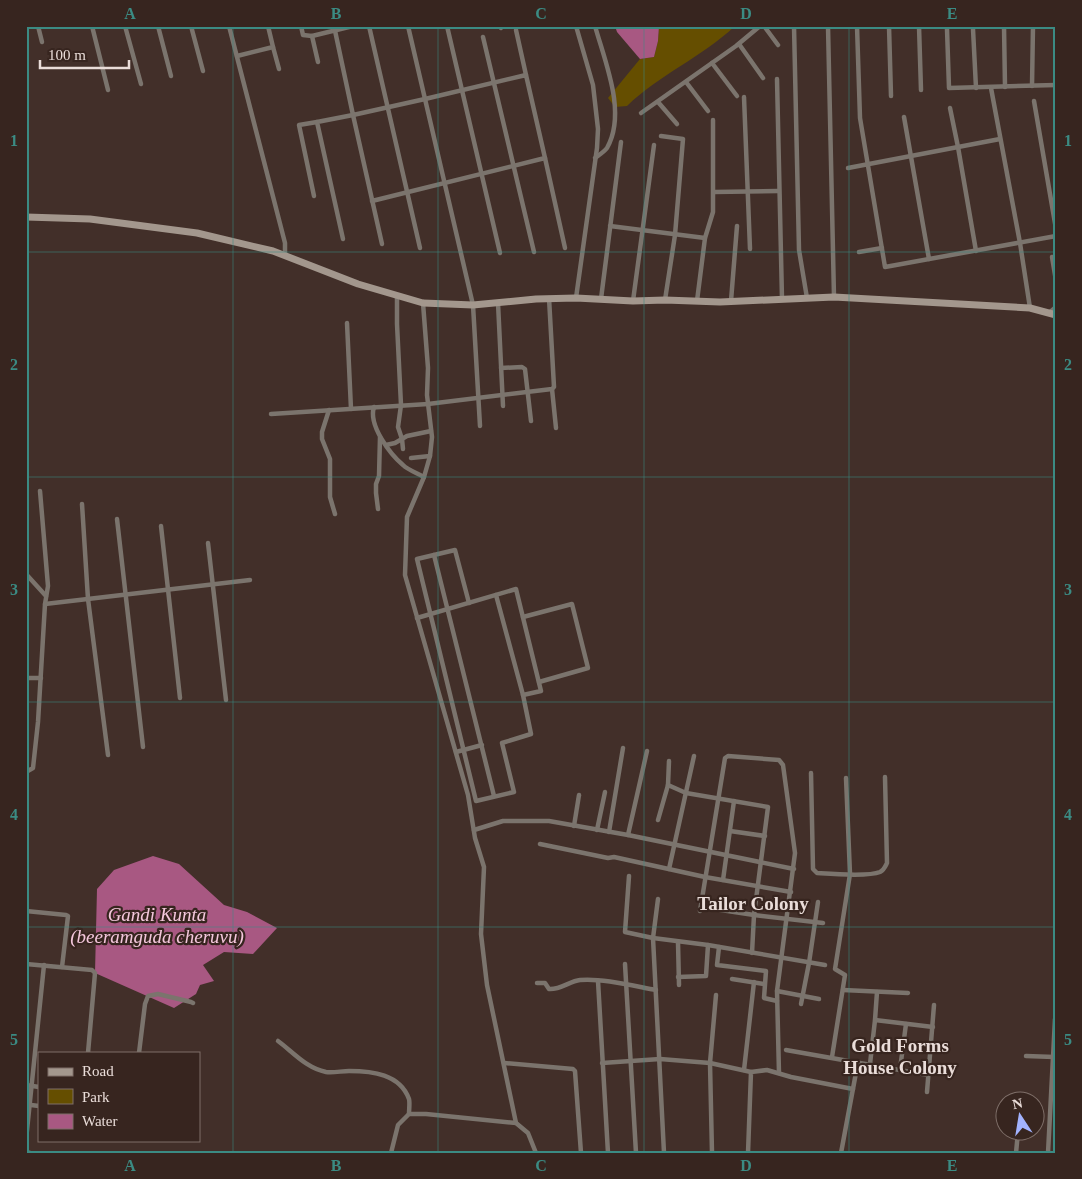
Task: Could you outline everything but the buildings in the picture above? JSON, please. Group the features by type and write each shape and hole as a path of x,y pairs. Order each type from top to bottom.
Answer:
{"street":[{"path":"38,26 42,42"},
{"path":"92,26 108,90"},
{"path":"125,26 141,84"},
{"path":"158,26 171,76"},
{"path":"191,26 203,71"},
{"path":"230,26 285,242 285,256"},
{"path":"268,26 280,69"},
{"path":"301,26 303,35 312,36 334,28 353,26"},
{"path":"369,26 420,248"},
{"path":"408,26 472,305 480,426"},
{"path":"447,26 500,254"},
{"path":"576,26 593,85 598,129 576,298"},
{"path":"594,159 606,149 615,122 613,87 595,26"},
{"path":"641,113 739,44 760,26"},
{"path":"764,26 778,45"},
{"path":"794,26 799,250 806,298"},
{"path":"828,26 834,297"},
{"path":"857,26 860,118 885,267 1056,236"},
{"path":"889,26 892,96"},
{"path":"919,26 921,90"},
{"path":"1004,26 1005,87"},
{"path":"1032,86 1033,26"},
{"path":"334,28 382,244"},
{"path":"948,29 949,88 1056,85"},
{"path":"973,29 976,88"},
{"path":"516,30 565,248"},
{"path":"312,36 318,62"},
{"path":"483,37 534,252"},
{"path":"739,44 763,78"},
{"path":"237,56 273,47"},
{"path":"712,63 737,96"},
{"path":"314,196 299,125 462,91 526,75"},
{"path":"777,79 778,191 782,299"},
{"path":"686,82 708,111"},
{"path":"991,88 1030,308"},
{"path":"744,97 750,249"},
{"path":"1034,101 1056,228"},
{"path":"658,102 677,124"},
{"path":"950,108 976,250"},
{"path":"904,117 929,259"},
{"path":"697,301 705,238 713,212 713,120"},
{"path":"317,122 343,239"},
{"path":"661,136 683,139 675,235 665,300"},
{"path":"848,168 1000,139"},
{"path":"602,299 621,142"},
{"path":"633,301 654,145"},
{"path":"372,200 545,158"},
{"path":"714,192 778,191"},
{"path":"26,217 90,219 197,233 273,250 358,284 423,303 472,305 549,298 633,301 731,301 834,297 1030,308 1052,314 1056,307"},
{"path":"610,226 705,238"},
{"path":"731,301 736,226"},
{"path":"859,252 882,248"},
{"path":"1052,257 1056,281"},
{"path":"397,296 396,324 402,405 398,427 404,449"},
{"path":"549,298 554,387 552,389 556,428"},
{"path":"498,302 504,406"},
{"path":"423,303 431,431 430,456 407,517 405,575 468,795 474,830 484,867 481,934 486,985 516,1123"},
{"path":"347,323 351,409"},
{"path":"501,368 522,367 525,369 531,421"},
{"path":"271,414 428,404 552,389"},
{"path":"374,407 372,419 386,445 403,466 424,476"},
{"path":"329,410 322,432 322,440 330,459 330,497 335,514"},
{"path":"386,445 395,444 402,439 431,431"},
{"path":"378,509 376,493 379,476 380,436"},
{"path":"411,458 430,456"},
{"path":"26,772 33,768 38,722 45,604 48,586 40,491"},
{"path":"82,504 88,599 108,755"},
{"path":"116,519 143,748"},
{"path":"161,526 180,698"},
{"path":"208,543 226,700"},
{"path":"468,603 455,550 417,559 476,801 514,792 502,743 531,734 496,595"},
{"path":"434,556 494,796"},
{"path":"26,574 46,596"},
{"path":"45,604 250,580"},
{"path":"417,618 516,589 541,691 522,695"},
{"path":"523,618 572,604 588,668 539,682"},
{"path":"26,678 41,678"},
{"path":"456,752 482,746"},
{"path":"609,832 623,748"},
{"path":"628,835 647,751"},
{"path":"669,869 694,756"},
{"path":"779,1073 776,991 782,958 787,920 791,892 794,868 795,853 781,761 778,759 726,757 700,909 787,920 823,923"},
{"path":"658,820 668,785 669,761"},
{"path":"811,773 813,869 817,874 880,872 884,869 887,863 885,777"},
{"path":"832,1057 845,975 835,969 850,874 846,778"},
{"path":"668,785 686,793 768,807 754,915 752,952"},
{"path":"597,830 605,792"},
{"path":"574,826 579,796"},
{"path":"723,880 734,801"},
{"path":"474,830 503,821 549,821 794,868"},
{"path":"730,831 765,836"},
{"path":"540,844 791,892"},
{"path":"629,876 626,932 653,938 708,945 825,965"},
{"path":"658,899 653,938 664,1153"},
{"path":"801,1004 818,902"},
{"path":"26,910 66,914 68,916 62,967"},
{"path":"678,942 679,985"},
{"path":"678,978 706,976 708,945"},
{"path":"720,947 718,965 766,971 764,998 777,1001"},
{"path":"26,964 92,970 95,973 88,1052"},
{"path":"626,964 636,1153"},
{"path":"26,1140 44,966"},
{"path":"732,979 764,984"},
{"path":"537,983 545,983 549,989 554,989 578,980 598,981 656,990"},
{"path":"598,981 608,1153"},
{"path":"744,1070 754,982"},
{"path":"843,990 908,993"},
{"path":"776,991 819,999"},
{"path":"870,1064 876,1020 877,992"},
{"path":"140,1052 145,1004 148,996 158,994 193,1003"},
{"path":"712,1153 710,1062 716,995"},
{"path":"927,1092 934,1005"},
{"path":"1048,1153 1055,1057 1055,1019"},
{"path":"876,1020 933,1027"},
{"path":"900,1069 906,1024"},
{"path":"278,1040 306,1065 326,1072 366,1072 390,1076 403,1089 409,1100 409,1114 398,1125 391,1153"},
{"path":"786,1050 928,1075"},
{"path":"1026,1056 1055,1057"},
{"path":"602,1063 660,1060 710,1062 751,1072 763,1070 853,1089"},
{"path":"840,1153 858,1062"},
{"path":"504,1063 573,1069 575,1071 581,1153"},
{"path":"748,1153 751,1072"},
{"path":"26,1085 38,1086"},
{"path":"31,1105 38,1106"},
{"path":"409,1114 516,1123 528,1133 536,1153"},
{"path":"26,1152 30,1153"}],"green space":[{"path":"659,26 735,26 709,47 639,95 627,106 615,107 608,98 640,59 654,57"}],"water":[{"path":"615,26 659,26 654,57 640,59 617,32"},
{"name":"Gandi Kunta (beeramguda cheruvu)","path":"153,856 179,864 224,905 247,912 277,928 253,954 224,952 203,965 214,981 200,985 196,994 174,1008 95,973 97,889 114,870"}],"district":[{"name":"Tailor Colony","path":"753,903"},
{"name":"Gold Forms House Colony","path":"900,1056"}]}
